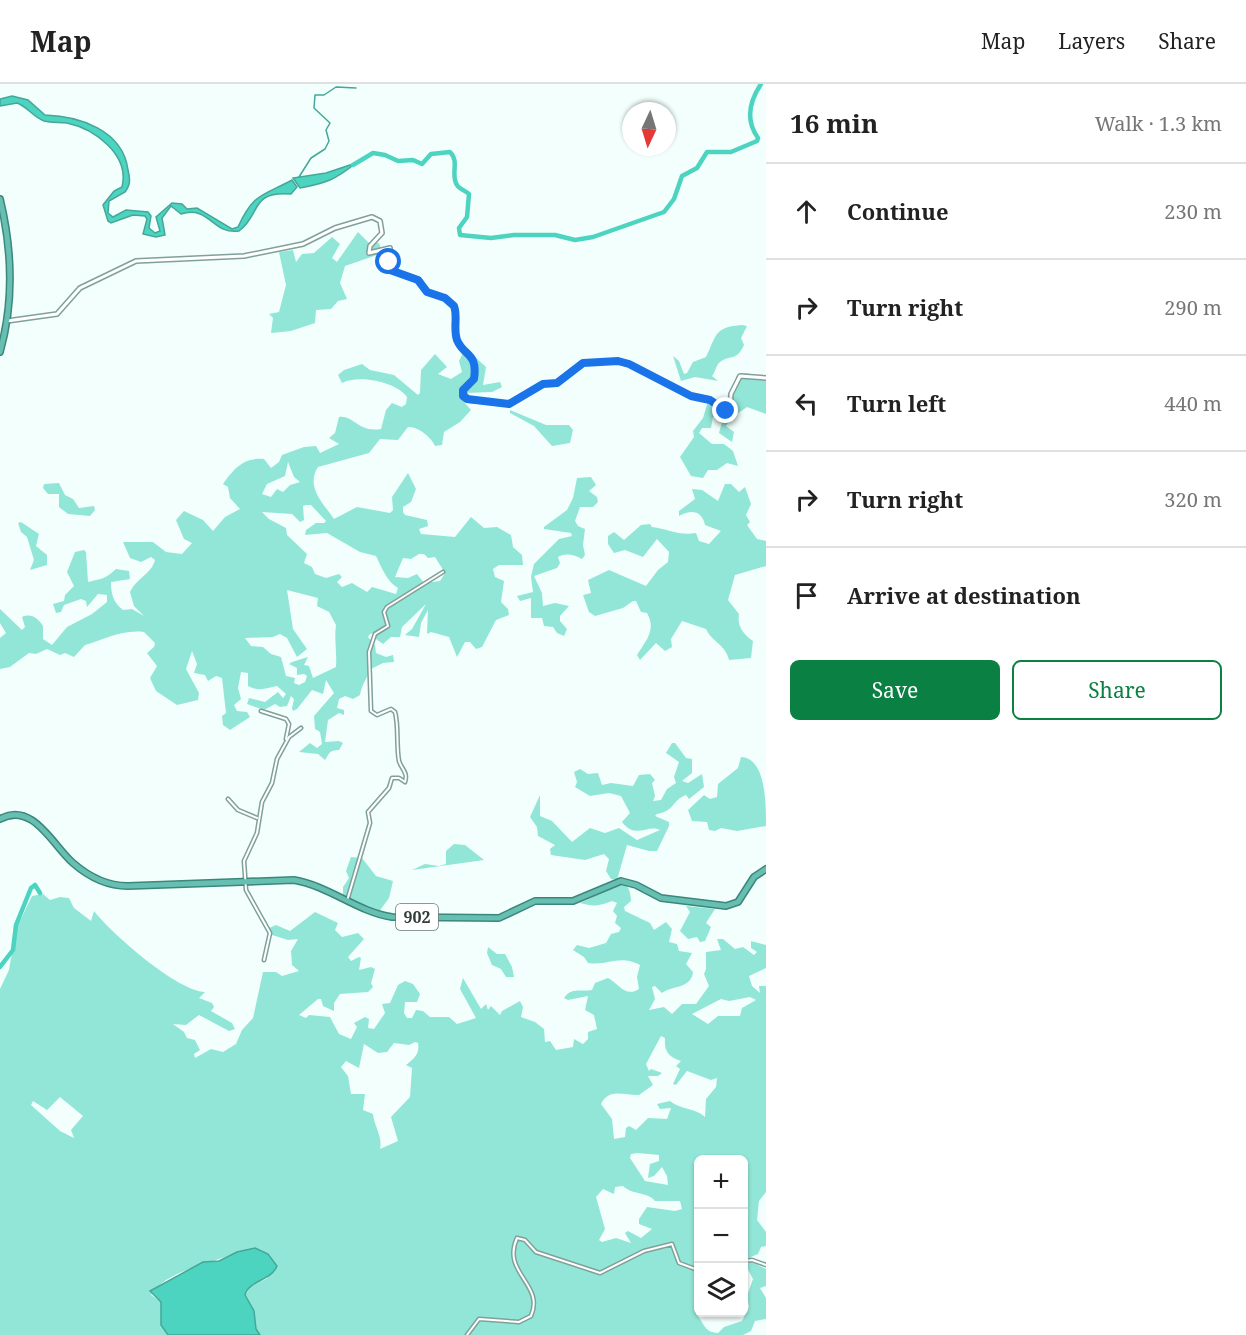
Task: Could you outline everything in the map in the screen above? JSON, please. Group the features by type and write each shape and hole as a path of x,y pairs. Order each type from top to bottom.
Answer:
{"highway":[{"path":"0,199 9,268 7,321 0,352"},
{"name":"902","path":"0,819 10,815 27,818 86,873 116,885 300,881 378,914 392,917 494,918 539,901 573,901 608,885 623,881 661,898 726,906 738,902 754,877 766,869"}],"street":[{"path":"7,321 57,314 80,288 136,261 244,256 303,244 335,228 372,217 381,221 382,233 370,246 369,254 390,248 390,270 418,280 427,292 445,298 454,306 454,324 458,341 471,355 474,362 474,379 463,390 463,396 467,399 509,404 543,384 557,383 583,363 618,361 629,364 691,396 710,400 726,411 729,409 731,394 740,376 766,378"},
{"path":"347,901 370,825 368,812 389,788 392,778 399,778 405,782 406,780 406,771 400,763 395,712 391,709 375,715 371,711 369,650 375,634 388,626 384,612 387,607 443,572"},
{"path":"261,711 286,719 289,724 285,742 276,762 272,783 262,800 257,818 257,833 243,866 248,895 269,932 264,960"},
{"path":"285,742 301,728"},
{"path":"228,799 238,810 257,818"},
{"path":"467,1335 473,1323 479,1319 519,1322 531,1316 535,1303 533,1293 514,1263 517,1238 525,1240 536,1252 600,1273 644,1251 670,1244 675,1246 679,1263 694,1268"},
{"path":"748,1261 752,1260 766,1265"}],"shaded area":[{"path":"12,96 28,100 45,115 85,122 109,135 124,156 130,181 125,192 109,201 108,213 113,217 126,210 148,212 151,216 149,228 155,233 160,231 156,217 172,203 182,204 187,209 197,208 232,229 238,227 249,207 260,196 292,180 297,187 291,194 268,196 262,200 251,218 239,231 223,229 198,213 181,214 171,206 162,218 165,235 156,237 143,234 147,219 145,216 133,215 111,223 108,221 103,205 114,191 122,187 123,175 121,164 108,145 99,137 78,126 40,119 17,103 0,106 0,99"},
{"path":"356,163 336,177 317,184 300,188 293,178 326,173"},
{"path":"358,232 369,243 379,243 381,249 377,255 345,266 340,283 347,299 338,301 331,309 316,310 315,323 291,331 271,333 273,318 269,314 279,312 286,285 279,252 293,250 296,262 302,254 314,253 332,237 340,244 332,258 337,262"},
{"path":"747,326 741,338 744,345 736,356 719,363 712,376 718,381 695,377 681,381 673,356 679,361 684,374 687,373 693,362 706,357 721,330"},
{"path":"463,353 475,357 486,367 483,385 500,382 502,387 492,392 464,393 464,402 471,410 460,422 444,432 442,445 435,446 424,433 416,428 408,427 398,440 380,439 369,453 318,467 314,481 315,488 317,495 334,519 357,507 390,513 393,510 392,497 408,473 416,489 411,502 403,507 403,512 405,515 427,520 428,526 419,529 421,534 455,537 471,517 484,528 497,527 511,535 513,547 522,555 523,565 499,565 493,569 495,577 504,581 501,602 508,609 509,615 496,620 482,647 476,649 470,642 465,642 457,657 449,637 431,632 427,634 428,610 421,623 419,637 405,635 412,629 426,604 402,627 400,637 391,637 383,644 376,639 376,633 370,634 368,637 375,645 376,653 386,657 393,655 394,662 383,663 371,669 360,695 353,699 345,696 339,699 337,708 344,710 344,715 339,713 328,720 325,742 343,743 339,750 331,752 325,760 318,754 299,752 310,743 317,748 322,744 320,732 315,729 314,716 334,693 326,680 323,694 312,690 293,711 294,699 291,696 287,706 280,707 275,704 264,710 247,704 249,698 265,702 278,692 283,698 286,694 277,686 252,688 248,686 248,673 241,672 238,688 241,699 234,705 237,711 247,712 250,717 230,730 223,725 222,716 226,713 222,678 216,676 208,681 205,675 194,673 197,664 192,651 186,669 199,693 198,700 177,705 156,691 150,678 157,666 147,653 155,643 144,632 121,633 85,645 74,657 65,653 60,655 47,649 36,654 29,653 10,667 0,669 0,638 6,633 0,623 0,609 22,630 25,627 22,617 31,616 37,619 43,626 43,639 52,645 67,627 92,614 107,602 107,595 98,594 87,607 86,601 81,599 64,605 61,612 56,613 53,604 64,601 65,595 74,586 67,572 75,552 84,550 86,552 88,582 106,577 116,569 129,571 130,579 111,582 113,598 123,610 132,609 144,616 134,606 130,592 151,569 155,560 151,557 141,562 130,558 123,542 153,542 166,552 182,554 192,543 184,539 176,520 184,511 203,520 213,531 225,517 240,509 230,498 228,487 223,484 244,462 264,459 271,468 279,462 282,455 304,447 316,446 320,453 339,444 329,438 335,433 339,417 349,419 367,429 381,429 386,410 392,403 402,407 406,404 407,397 402,392 377,381 358,379 342,383 338,375 344,370 362,364 370,370 394,375 418,395 421,370 435,354 447,367 438,374 451,379 462,372 459,361","holes":["288,462 294,477 300,482 290,485 283,492 277,489 271,497 262,494 267,484 285,476","311,505 326,521 316,523 306,530 305,535 327,533 360,552 376,556 388,578 398,588 396,594 372,587 367,592 352,583 342,587 337,582 342,577 339,574 326,578 315,574 312,567 304,563 307,554 287,535 286,528 269,519 262,512 292,514 300,522 304,520 303,506","419,554 424,554 428,558 435,557 445,573 440,581 424,583 417,574 408,578 395,577 403,558 411,559","287,590 318,598 317,606 329,612 336,625 336,667 313,678 309,666 304,665 308,657 292,662 289,664 297,668 297,675 307,676 305,682 299,685 294,683 295,678 286,676 281,657 271,654 263,647 251,646 245,638 273,637 280,634 287,638 297,657 307,649 293,629"]},
{"path":"745,373 766,377 766,414 747,407 731,418 726,426 734,432 732,442 719,433 722,422 719,415 713,417 711,428 702,428 699,433 712,444 724,444 733,451 738,466 727,463 717,470 708,470 703,478 691,476 680,457 694,437 693,431 703,418 708,401 713,397 723,407 727,405 737,375"},
{"path":"510,410 546,425 569,425 573,430 570,443 552,446 534,426 510,413"},
{"path":"591,477 596,485 589,491 597,497 598,502 593,507 580,507 575,521 578,526 585,529 583,545 585,555 582,559 576,556 561,555 558,557 560,563 557,568 534,576 542,593 543,606 555,603 569,606 560,616 560,621 567,629 564,636 557,633 553,627 544,626 542,618 531,618 531,598 520,601 517,596 533,592 531,577 534,564 559,539 572,536 571,533 544,529 544,527 567,510 573,498 577,478"},
{"path":"59,483 65,495 73,499 79,508 94,506 95,510 90,516 68,514 59,507 59,494 48,494 43,488 44,484"},
{"path":"725,484 731,484 739,492 745,487 751,504 746,515 750,522 747,525 757,539 766,541 766,566 735,575 728,600 739,614 739,622 746,636 753,641 751,658 729,660 725,651 706,629 682,621 671,639 672,647 665,651 656,643 640,660 637,655 646,640 651,625 647,613 641,612 636,601 633,601 623,608 595,616 589,612 583,595 591,593 588,580 609,570 646,586 658,570 668,562 669,552 657,539 643,557 625,550 614,553 608,544 608,536 614,532 624,540 641,525 650,524 652,527 679,533 696,533 699,541 709,544 721,531 705,525 699,514 688,512 679,516 679,511 695,499 692,489 702,490 718,501"},
{"path":"21,522 39,534 36,546 47,555 47,565 30,570 34,560 27,537 21,532 18,523"},
{"path":"672,743 675,743 686,758 692,759 692,773 682,781 688,783 702,774 704,787 689,799 686,795 681,797 670,808 655,816 669,822 657,851 627,845 617,880 611,879 606,871 609,859 604,854 585,860 551,855 550,849 555,845 538,836 537,827 530,817 540,795 540,816 552,821 572,842 590,828 605,833 619,828 637,840 660,830 637,831 627,827 622,822 630,813 621,796 609,793 590,796 575,787 577,782 574,772 580,769 588,774 598,773 602,785 611,783 633,786 639,775 650,774 655,780 652,783 655,796 653,801 661,800 667,789 676,783 674,777 679,762 666,753"},
{"path":"741,757 749,759 760,773 765,794 766,826 737,831 721,828 715,831 709,830 707,822 692,821 688,810 704,795 710,799 717,797 718,784 738,768"},
{"path":"454,844 465,845 484,860 412,870 425,864 439,866 446,864 446,851"},
{"path":"351,857 362,858 376,876 393,881 389,898 378,913 343,898 343,887 349,878 346,871"},
{"path":"623,883 628,888 631,899 624,907 625,911 650,923 654,930 666,922 672,929 669,942 677,944 679,951 692,953 686,964 693,972 689,981 662,993 655,986 652,987 655,999 649,1010 664,1007 672,1014 682,1004 696,1004 709,986 704,974 706,952 721,950 717,939 723,939 735,949 743,947 754,955 757,952 751,948 751,941 766,945 766,968 749,976 752,986 760,993 759,986 766,986 766,1192 759,1201 757,1220 766,1232 766,1246 761,1247 758,1254 748,1258 748,1155 694,1155 694,1317 698,1317 710,1331 718,1333 724,1327 748,1317 748,1293 753,1279 748,1270 750,1261 766,1269 766,1286 760,1288 766,1298 766,1319 755,1321 751,1331 743,1335 260,1335 256,1330 254,1311 245,1296 251,1286 268,1278 237,1252 178,1274 158,1286 151,1295 161,1302 161,1325 168,1335 0,1335 0,989 9,970 16,929 32,896 43,894 50,900 60,897 69,898 74,908 91,921 94,911 115,933 162,972 193,989 205,992 199,998 212,1003 214,1007 211,1011 232,1023 235,1029 229,1031 199,1015 186,1025 173,1024 184,1032 187,1038 195,1040 200,1050 194,1054 195,1058 211,1049 223,1052 236,1044 242,1030 253,1018 263,972 276,972 282,976 299,971 292,965 291,951 298,939 288,940 272,935 269,928 276,925 290,931 315,912 338,923 335,930 342,937 358,933 364,939 348,957 351,961 361,958 359,970 371,967 375,969 371,983 373,987 368,992 340,994 334,1003 334,1011 323,1006 321,999 318,999 299,1015 306,1018 309,1015 330,1017 339,1034 351,1039 357,1027 354,1023 365,1017 369,1019 368,1028 374,1029 385,1013 382,1004 390,1003 398,985 405,981 413,984 420,994 417,1002 405,1002 404,1013 407,1018 412,1018 416,1010 423,1011 430,1017 449,1017 457,1024 476,1018 460,989 463,978 481,1009 486,1004 488,1010 491,1006 500,1015 502,1011 520,1001 523,1007 521,1017 535,1022 544,1029 545,1042 550,1041 556,1050 573,1047 574,1039 583,1044 588,1039 588,1032 597,1029 594,1015 585,1010 588,996 568,1000 564,998 570,992 592,990 595,983 608,978 626,991 639,989 637,977 640,965 626,960 588,963 584,957 573,950 577,945 589,948 606,943 611,934 619,932 621,928 615,923 617,916 613,911 617,903 612,901 593,905 580,903","holes":["750,997 756,1000 742,1008 740,1016 718,1016 708,1024 692,1014 721,999 729,1001","661,1036 665,1038 668,1053 681,1061 676,1066 680,1069 673,1084 676,1085 687,1071 711,1080 717,1078 716,1087 706,1099 705,1117 670,1101 657,1104 660,1109 671,1108 667,1119 648,1118 636,1130 629,1126 626,1128 625,1137 614,1139 612,1119 601,1104 604,1099 613,1094 639,1095 653,1085 648,1076 658,1076 662,1073 651,1069 649,1071 646,1064","394,1043 409,1045 418,1043 418,1051 406,1065 412,1068 410,1097 391,1117 398,1141 380,1149 373,1114 363,1110 365,1094 351,1094 348,1076 341,1067 346,1061 359,1068 364,1044 378,1053 387,1052","60,1097 83,1116 71,1130 74,1138 60,1131 31,1105 33,1101 47,1110","631,1154 659,1155 659,1161 650,1164 648,1178 654,1176 662,1167 667,1176 668,1185 645,1181 630,1158","623,1186 649,1196 655,1201 680,1201 682,1209 675,1211 647,1207 639,1219 639,1224 652,1229 641,1238 628,1231 625,1233 631,1243 616,1238 602,1242 599,1240 605,1229 596,1197 603,1189 614,1194 615,1187"]},
{"path":"686,906 715,909 706,923 711,927 705,941 700,942 697,937 688,939 680,931 690,912"},
{"path":"488,947 497,954 505,954 514,977 506,977 501,969 492,965 487,953"},
{"path":"255,1248 268,1254 277,1266 270,1275 251,1286 245,1295 254,1311 256,1329 260,1335 168,1335 161,1325 161,1302 150,1291 203,1262 219,1261 237,1252"}],"waterway":[{"path":"353,165 373,153 398,161 413,160 422,164 431,154 450,152 454,160 455,181 469,194 467,217 459,228 460,235 491,238 514,235 555,235 575,240 593,237 664,212 674,199 682,176 697,168 707,152 731,152 757,141 758,138 751,124 750,111 761,84"},
{"path":"299,177 311,158 325,149 329,141 326,130 330,123 314,108 315,95 324,95 336,87 356,88"},
{"path":"0,967 13,950 16,925 31,888 35,885 40,893"}],"route":[{"path":"389,262 390,270 418,280 427,292 451,301 454,306 456,310 454,324 458,341 471,355 474,362 475,377 463,390 463,396 467,399 509,404 543,384 557,383 580,364 618,361 626,362 691,396 710,400 726,411"}]}
